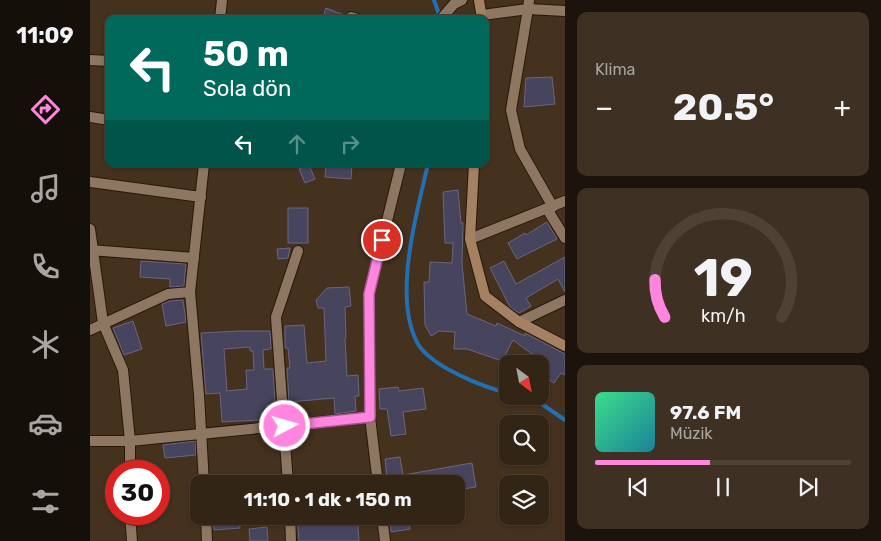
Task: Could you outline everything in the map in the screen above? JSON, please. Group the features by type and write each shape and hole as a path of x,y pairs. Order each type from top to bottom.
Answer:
{"main road":[{"path":"480,0 482,15"},
{"path":"474,167 470,239 485,296 519,322 565,346"}],"street":[{"path":"220,0 220,15"},
{"path":"444,15 454,4 462,0"},
{"path":"528,5 511,110 520,149 565,238"},
{"path":"489,15 528,5 565,11"},
{"path":"90,60 105,61"},
{"path":"90,118 105,120"},
{"path":"203,475 190,292 204,167"},
{"path":"377,475 370,417 369,294 400,167"},
{"path":"90,182 201,197"},
{"path":"470,239 565,201"},
{"path":"90,229 103,323 123,370 130,460"},
{"path":"92,250 194,258"},
{"path":"288,475 276,317 298,252"},
{"path":"90,330 168,294 190,292"},
{"path":"519,322 565,300"},
{"path":"90,441 130,441 370,417"},
{"path":"131,525 132,541"},
{"path":"206,525 207,541"},
{"path":"290,525 291,541"},
{"path":"383,525 385,541"}],"building":[{"path":"326,8 344,15 323,15"},
{"path":"552,77 555,104 524,107 526,78"},
{"path":"310,167 315,179 305,183 299,169"},
{"path":"326,167 352,167 351,179 325,177"},
{"path":"458,190 461,223 463,223 462,264 467,314 496,326 497,323 525,336 525,333 565,354 565,375 561,373 554,383 549,380 549,355 533,355 513,340 505,355 499,355 499,360 467,349 454,349 455,332 439,331 431,336 425,325 424,282 429,282 430,262 452,263 453,243 445,243 443,192"},
{"path":"288,208 308,208 308,243 288,243"},
{"path":"547,222 557,239 517,259 508,243"},
{"path":"290,248 288,258 278,259 277,249"},
{"path":"565,257 565,292 558,279 526,298 531,306 519,313 510,307 490,268 504,261 516,284"},
{"path":"141,261 186,264 184,286 170,287 170,279 140,277"},
{"path":"349,287 351,306 345,307 347,376 358,375 359,396 355,396 356,411 335,414 334,398 289,402 287,368 290,368 288,348 285,348 285,326 304,325 307,363 326,361 324,308 318,308 316,300 327,288"},
{"path":"183,300 186,322 166,326 162,304"},
{"path":"133,321 142,349 124,355 113,328"},
{"path":"270,331 271,349 263,350 264,369 273,369 276,419 222,422 220,393 206,394 201,333","holes":["250,347 250,351 253,351 254,370 246,370 247,389 227,391 224,349"]},
{"path":"398,387 399,391 423,388 426,409 403,412 406,434 391,436 387,409 380,409 379,389"},
{"path":"195,441 196,455 165,458 163,445"},
{"path":"400,457 403,475 387,475 385,459"},
{"path":"472,463 476,487 465,489 465,475 403,475"},
{"path":"214,525 240,525 240,528 214,530"},
{"path":"298,525 358,525 359,541 299,541"},
{"path":"390,525 409,525 410,529 391,532"},
{"path":"267,527 268,541 250,541 249,529"}],"waterway":[{"path":"434,0 439,15"},
{"path":"427,167 409,255 407,303 411,325 418,344 434,361 472,381 499,390"},
{"path":"543,405 565,420"}],"route":[{"path":"285,426 370,417 369,294 382,240"}]}
